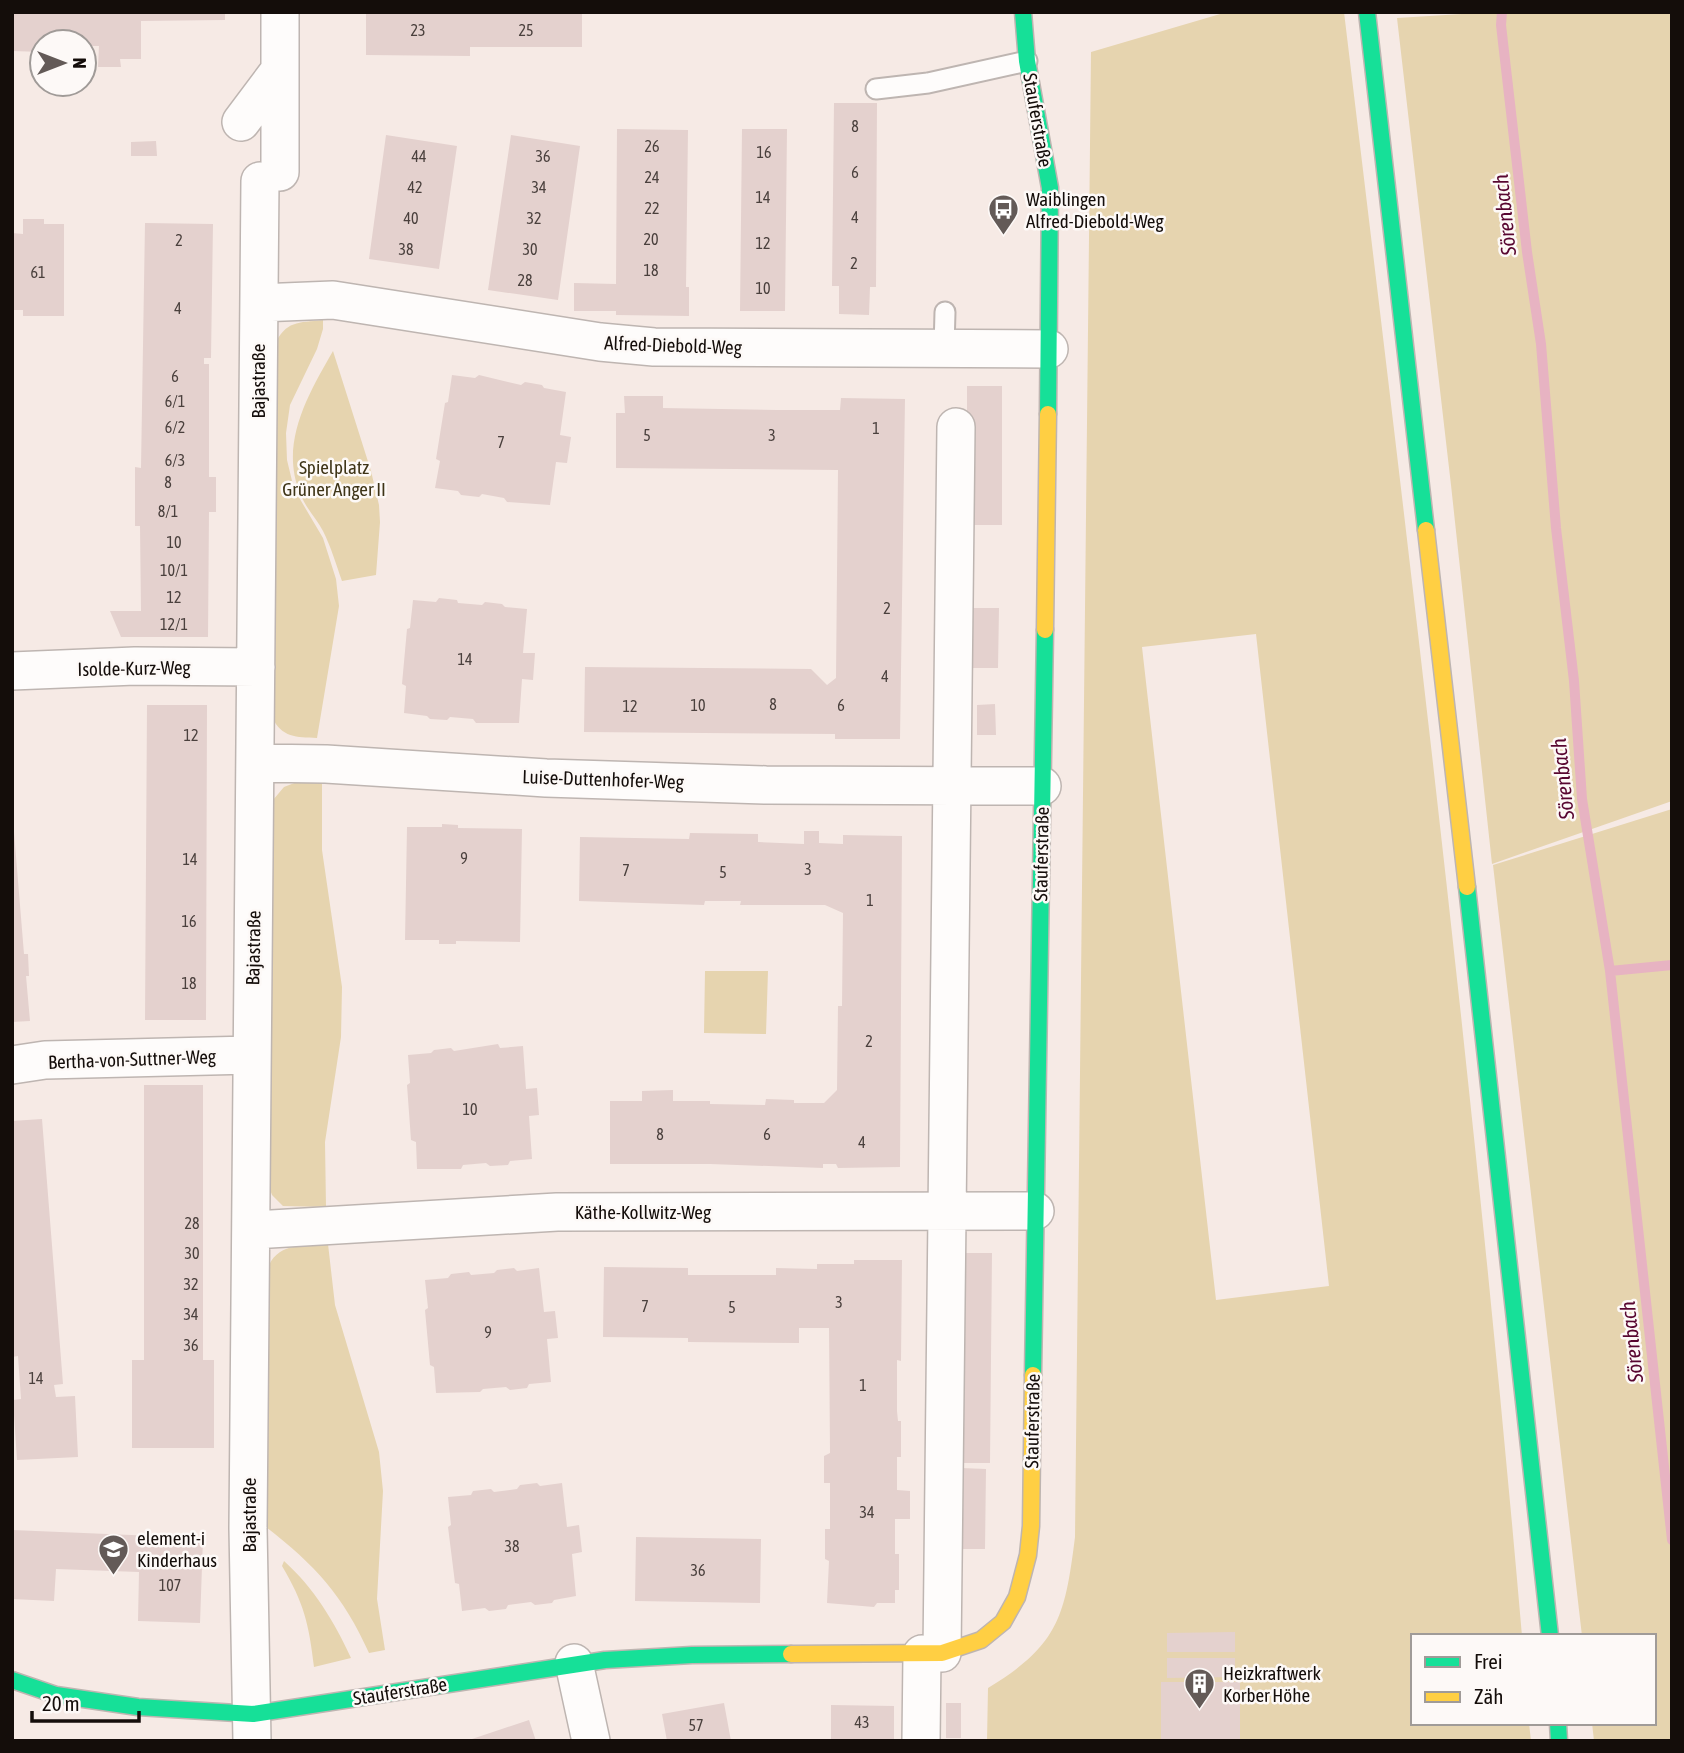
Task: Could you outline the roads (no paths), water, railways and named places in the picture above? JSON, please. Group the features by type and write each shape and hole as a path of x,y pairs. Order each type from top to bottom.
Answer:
{"street":[{"name":"Bajastraße","path":"252,1727 248,1528 253,1230 251,1055 259,303 269,229 270,177 281,70 281,12"},
{"name":"Stauferstraße","path":"12,1680 55,1695 252,1727 574,1663 692,1654 932,1654 971,1644 992,1633 1007,1616 1020,1592 1031,1527 1049,349 1050,188 1027,61 1023,12"},
{"path":"1367,12 1520,1350 1550,1634"},
{"path":"241,122 281,70"},
{"name":"Alfred-Diebold-Weg","path":"259,303 333,300 600,342 654,347 1049,349"},
{"path":"921,1741 932,1654 948,1212 956,427"},
{"name":"Isolde-Kurz-Weg","path":"12,671 135,666 256,667"},
{"name":"Luise-Duttenhofer-Weg","path":"256,763 326,764 546,778 766,785 1042,786"},
{"name":"Bertha-von-Suttner-Weg","path":"12,1065 45,1060 251,1055"},
{"name":"Käthe-Kollwitz-Weg","path":"253,1230 557,1212 1035,1211"},
{"path":"574,1663 591,1741"}],"lane":[{"path":"876,89 928,83 950,86 1027,61"},
{"path":"944,348 945,312"}],"waterway":[{"name":"Sörenbach","path":"1502,12 1501,25 1527,252 1541,344 1556,528 1574,681 1582,799 1610,971 1672,1540"},
{"path":"1610,971 1672,965"}],"place":[{"name":"Waiblingen Alfred-Diebold-Weg","path":"1003,237"},
{"name":"element-i Kinderhaus","path":"114,1576"},
{"name":"Heizkraftwerk Korber Höhe","path":"1200,1711"}],"park label":[{"name":"Spielplatz Grüner Anger II","path":"334,478"}]}
